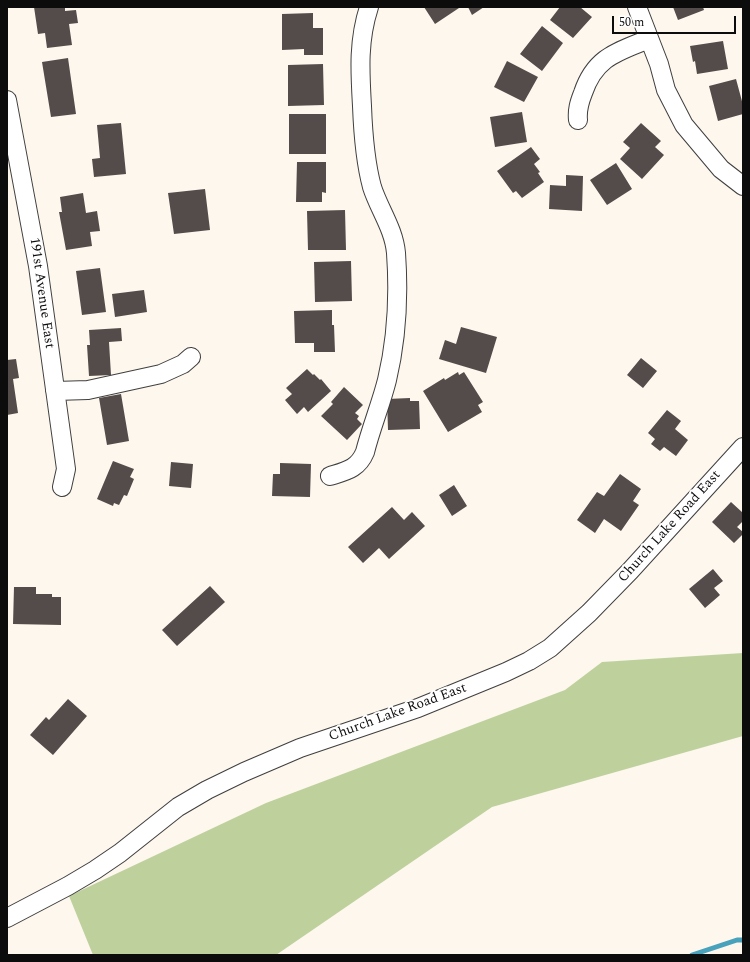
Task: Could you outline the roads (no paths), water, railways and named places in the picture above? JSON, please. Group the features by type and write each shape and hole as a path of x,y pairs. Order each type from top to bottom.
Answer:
{"street":[{"path":"330,476 353,468 362,459 387,380 393,347 397,305 396,251 391,232 373,188 365,155 360,44 369,7"},
{"path":"638,7 666,90 684,125 721,169 743,186"},
{"path":"578,120 577,110 587,82 595,68 613,54 650,39"},
{"name":"191st Avenue East","path":"7,100 11,126 12,151 38,266 54,391 66,469 62,487"},
{"path":"54,391 88,390 161,374 183,364 191,358"},
{"name":"Church Lake Road East","path":"7,918 95,870 120,853 178,808 207,790 300,748 418,708 506,672 529,661 550,648 590,614 743,447"}],"waterway":[{"path":"692,955 737,940 743,940"}]}
